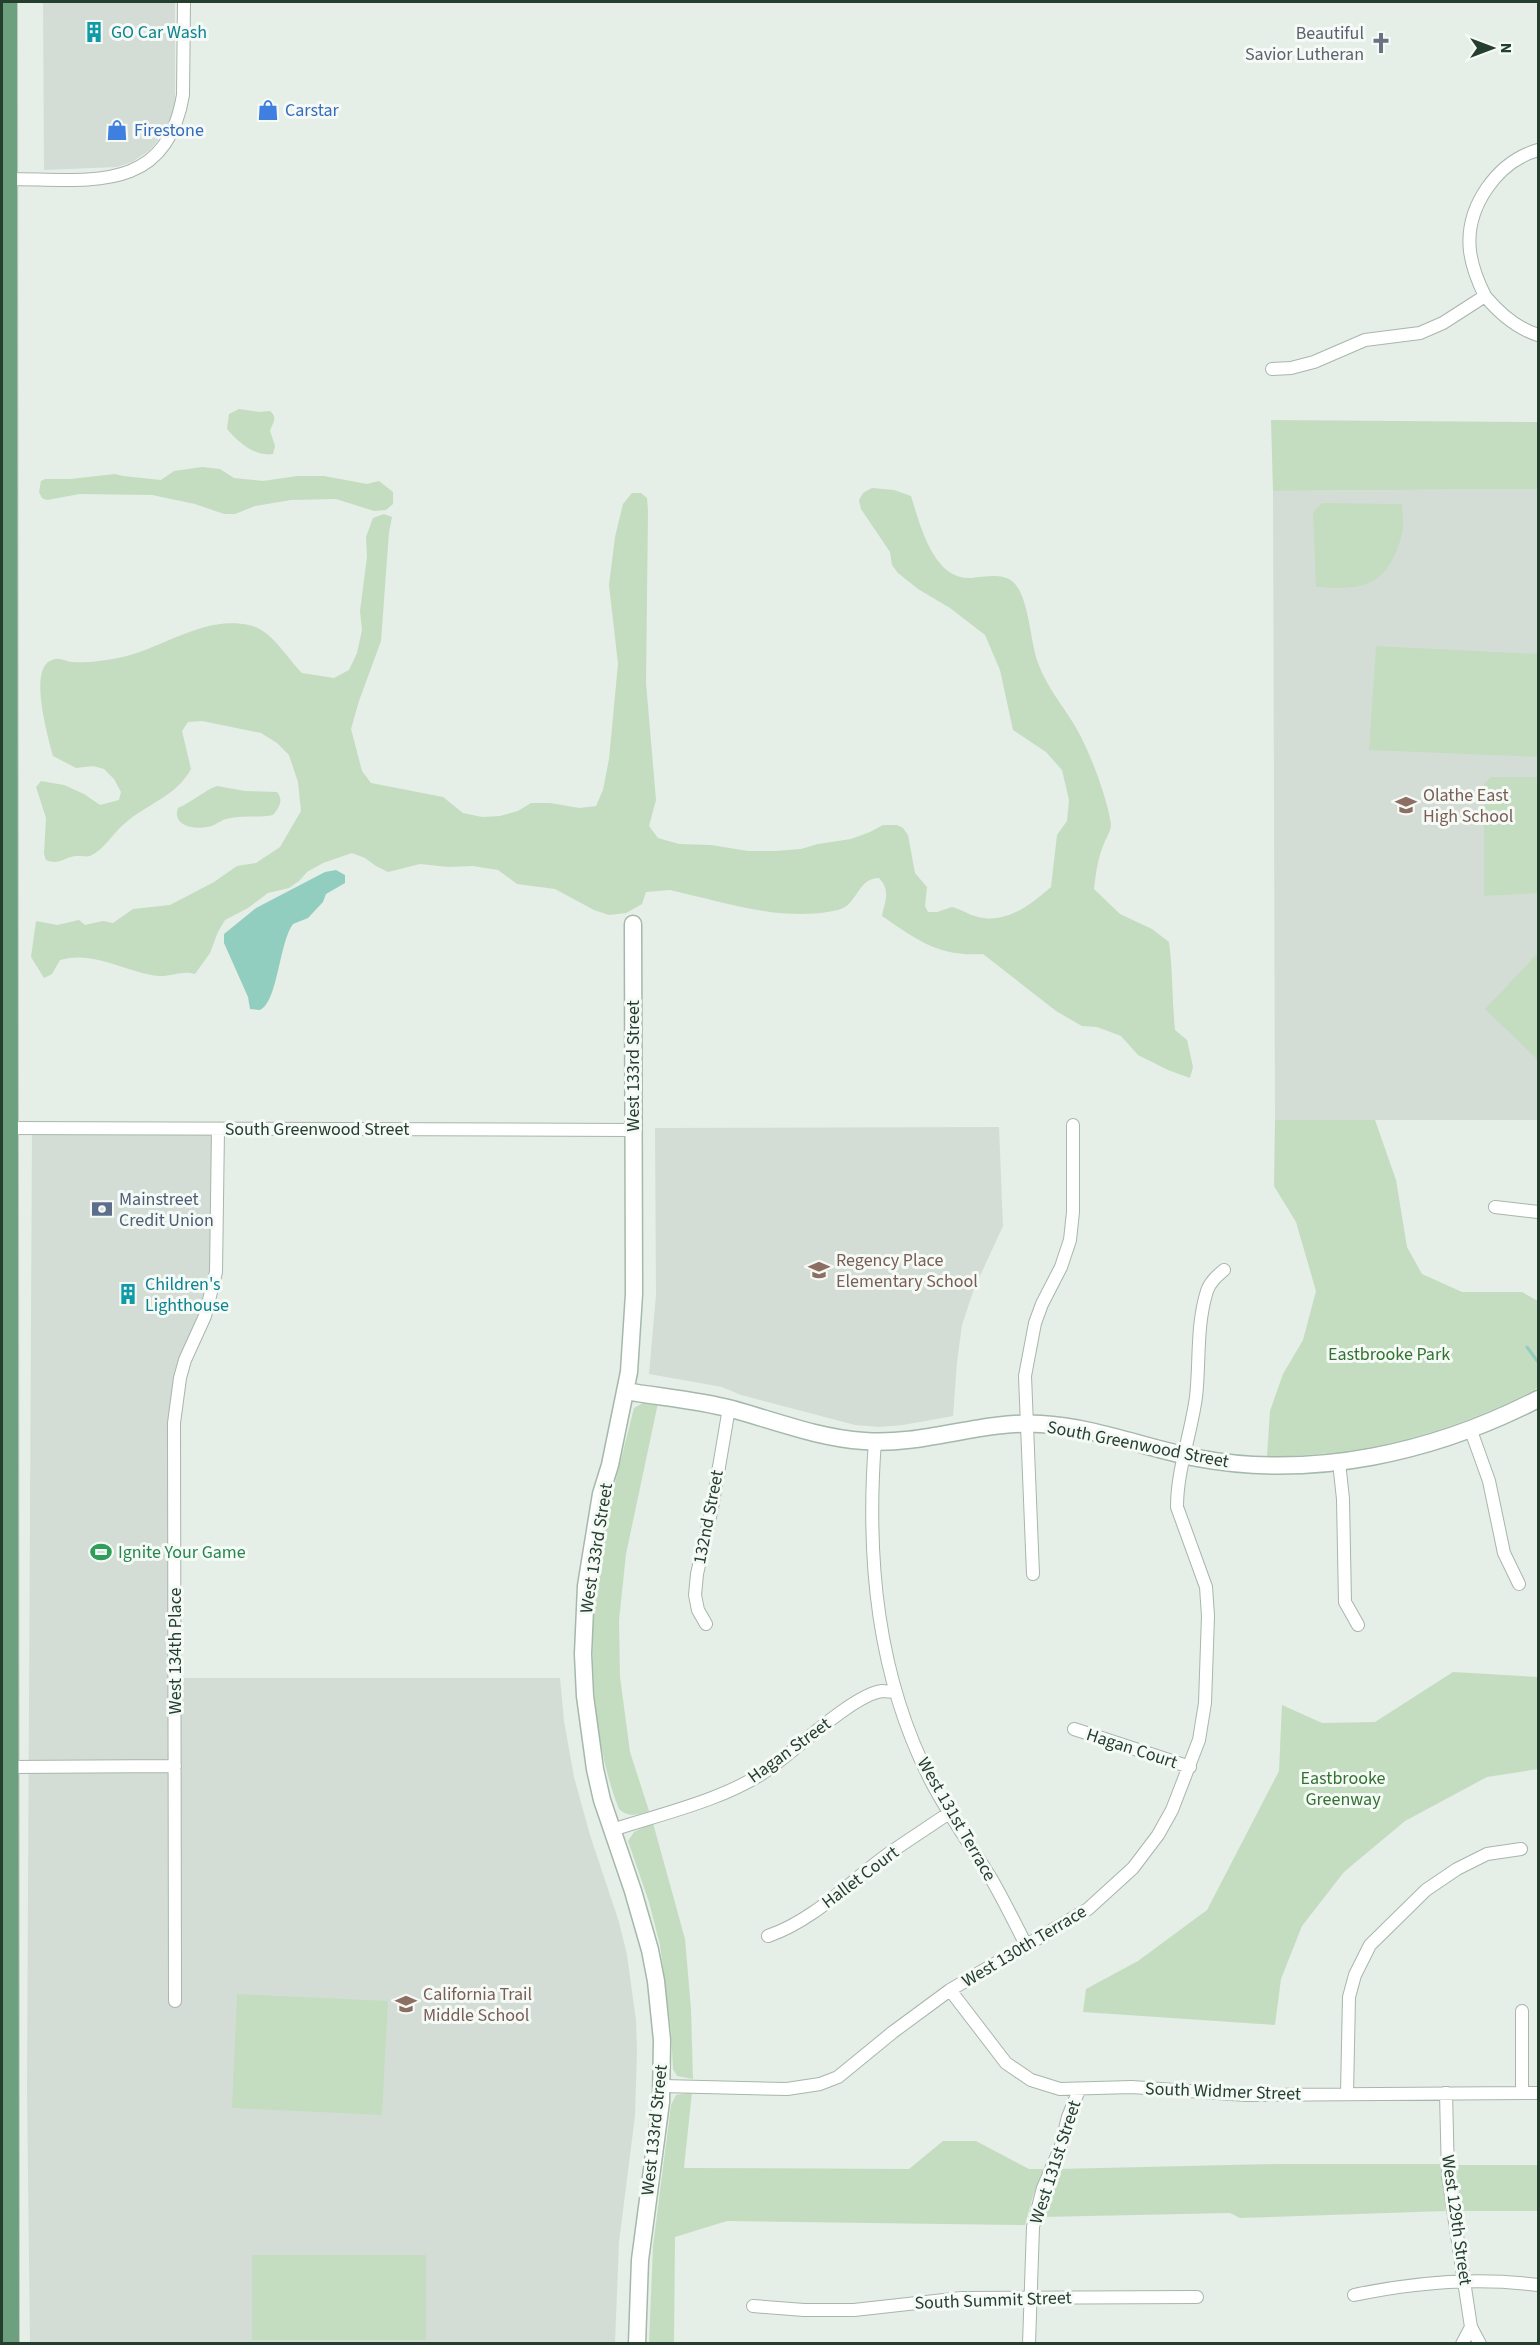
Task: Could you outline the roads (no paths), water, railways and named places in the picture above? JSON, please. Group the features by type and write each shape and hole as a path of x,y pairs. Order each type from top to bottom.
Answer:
{"main road":[{"path":"8,2 6,1128 10,1767 10,2343"}],"street":[{"path":"8,179 105,179 121,176 154,158 170,138 181,109 184,2"},
{"path":"1539,150 1519,158 1502,171 1486,190 1475,213 1470,234 1470,252 1485,296 1510,322 1525,331 1539,335"},
{"path":"1272,369 1291,368 1314,362 1365,340 1420,333 1443,323 1485,296"},
{"name":"West 133rd Street","path":"633,924 634,1294 629,1372 610,1465 601,1494 586,1586 584,1675 588,1731 597,1779 633,1891 654,1971 662,2040 662,2086 642,2237 637,2343"},
{"path":"1033,1574 1025,1376 1035,1323 1061,1267 1070,1239 1073,1212 1073,1125"},
{"name":"South Greenwood Street","path":"6,1128 633,1130"},
{"name":"West 134th Place","path":"175,2001 174,1423 183,1369 205,1316 214,1281 218,1129"},
{"path":"1495,1207 1539,1212"},
{"name":"West 130th Terrace","path":"662,2086 787,2089 820,2084 846,2072 901,2025 950,1990 1088,1909 1112,1890 1133,1868 1158,1835 1172,1810 1190,1767 1199,1740 1204,1712 1208,1616 1206,1587 1177,1507 1178,1479 1189,1441 1196,1397 1198,1345 1204,1304 1210,1285 1224,1270"},
{"name":"South Greenwood Street","path":"625,1391 729,1408 836,1438 875,1441 915,1439 980,1427 1028,1424 1067,1426 1184,1455 1224,1463 1249,1464 1339,1462 1395,1452 1470,1428 1539,1399"},
{"name":"132nd Street","path":"706,1624 698,1610 697,1574 712,1508 729,1408"},
{"path":"1470,1428 1489,1481 1504,1553 1519,1584"},
{"name":"West 131st Terrace","path":"875,1441 871,1507 874,1579 881,1637 896,1692 921,1758 949,1813 992,1880 1026,1945"},
{"path":"1339,1462 1343,1499 1345,1602 1358,1625"},
{"name":"Hagan Street","path":"612,1830 741,1785 764,1773 834,1718 857,1703 882,1691 896,1692"},
{"name":"Hagan Court","path":"1074,1729 1190,1767"},
{"path":"10,1767 175,1766"},
{"name":"Hallet Court","path":"768,1936 796,1923 890,1853 949,1813"},
{"path":"1347,2094 1349,1998 1355,1975 1370,1945 1426,1890 1457,1869 1487,1854 1521,1849"},
{"name":"South Widmer Street","path":"950,1990 999,2055 1014,2069 1040,2084 1060,2089 1132,2087 1246,2095 1539,2093"},
{"path":"1522,2011 1522,2093"},
{"name":"West 131st Street","path":"1029,2343 1030,2247 1037,2207 1061,2146 1068,2116 1079,2090"},
{"name":"West 129th Street","path":"1446,2094 1448,2176 1471,2327"},
{"path":"1354,2295 1412,2284 1465,2280 1539,2285"},
{"name":"South Summit Street","path":"753,2306 804,2310 854,2310 962,2298 1197,2297"},
{"path":"1462,2343 1471,2327"},
{"path":"1471,2327 1480,2343"}],"waterway":[{"path":"1527,1347 1538,1362"}],"place":[{"name":"GO Car Wash","path":"94,32"},
{"name":"Beautiful Savior Lutheran","path":"1381,43"},
{"name":"Carstar","path":"268,110"},
{"name":"Firestone","path":"117,130"},
{"name":"Olathe East High School","path":"1406,805"},
{"name":"Mainstreet Credit Union","path":"102,1209"},
{"name":"Regency Place Elementary School","path":"819,1270"},
{"name":"Children's Lighthouse","path":"128,1294"},
{"name":"Ignite Your Game","path":"101,1552"},
{"name":"California Trail Middle School","path":"406,2004"}],"park label":[{"name":"Eastbrooke Park","path":"1389,1354"},
{"name":"Eastbrooke Greenway","path":"1343,1788"}]}
